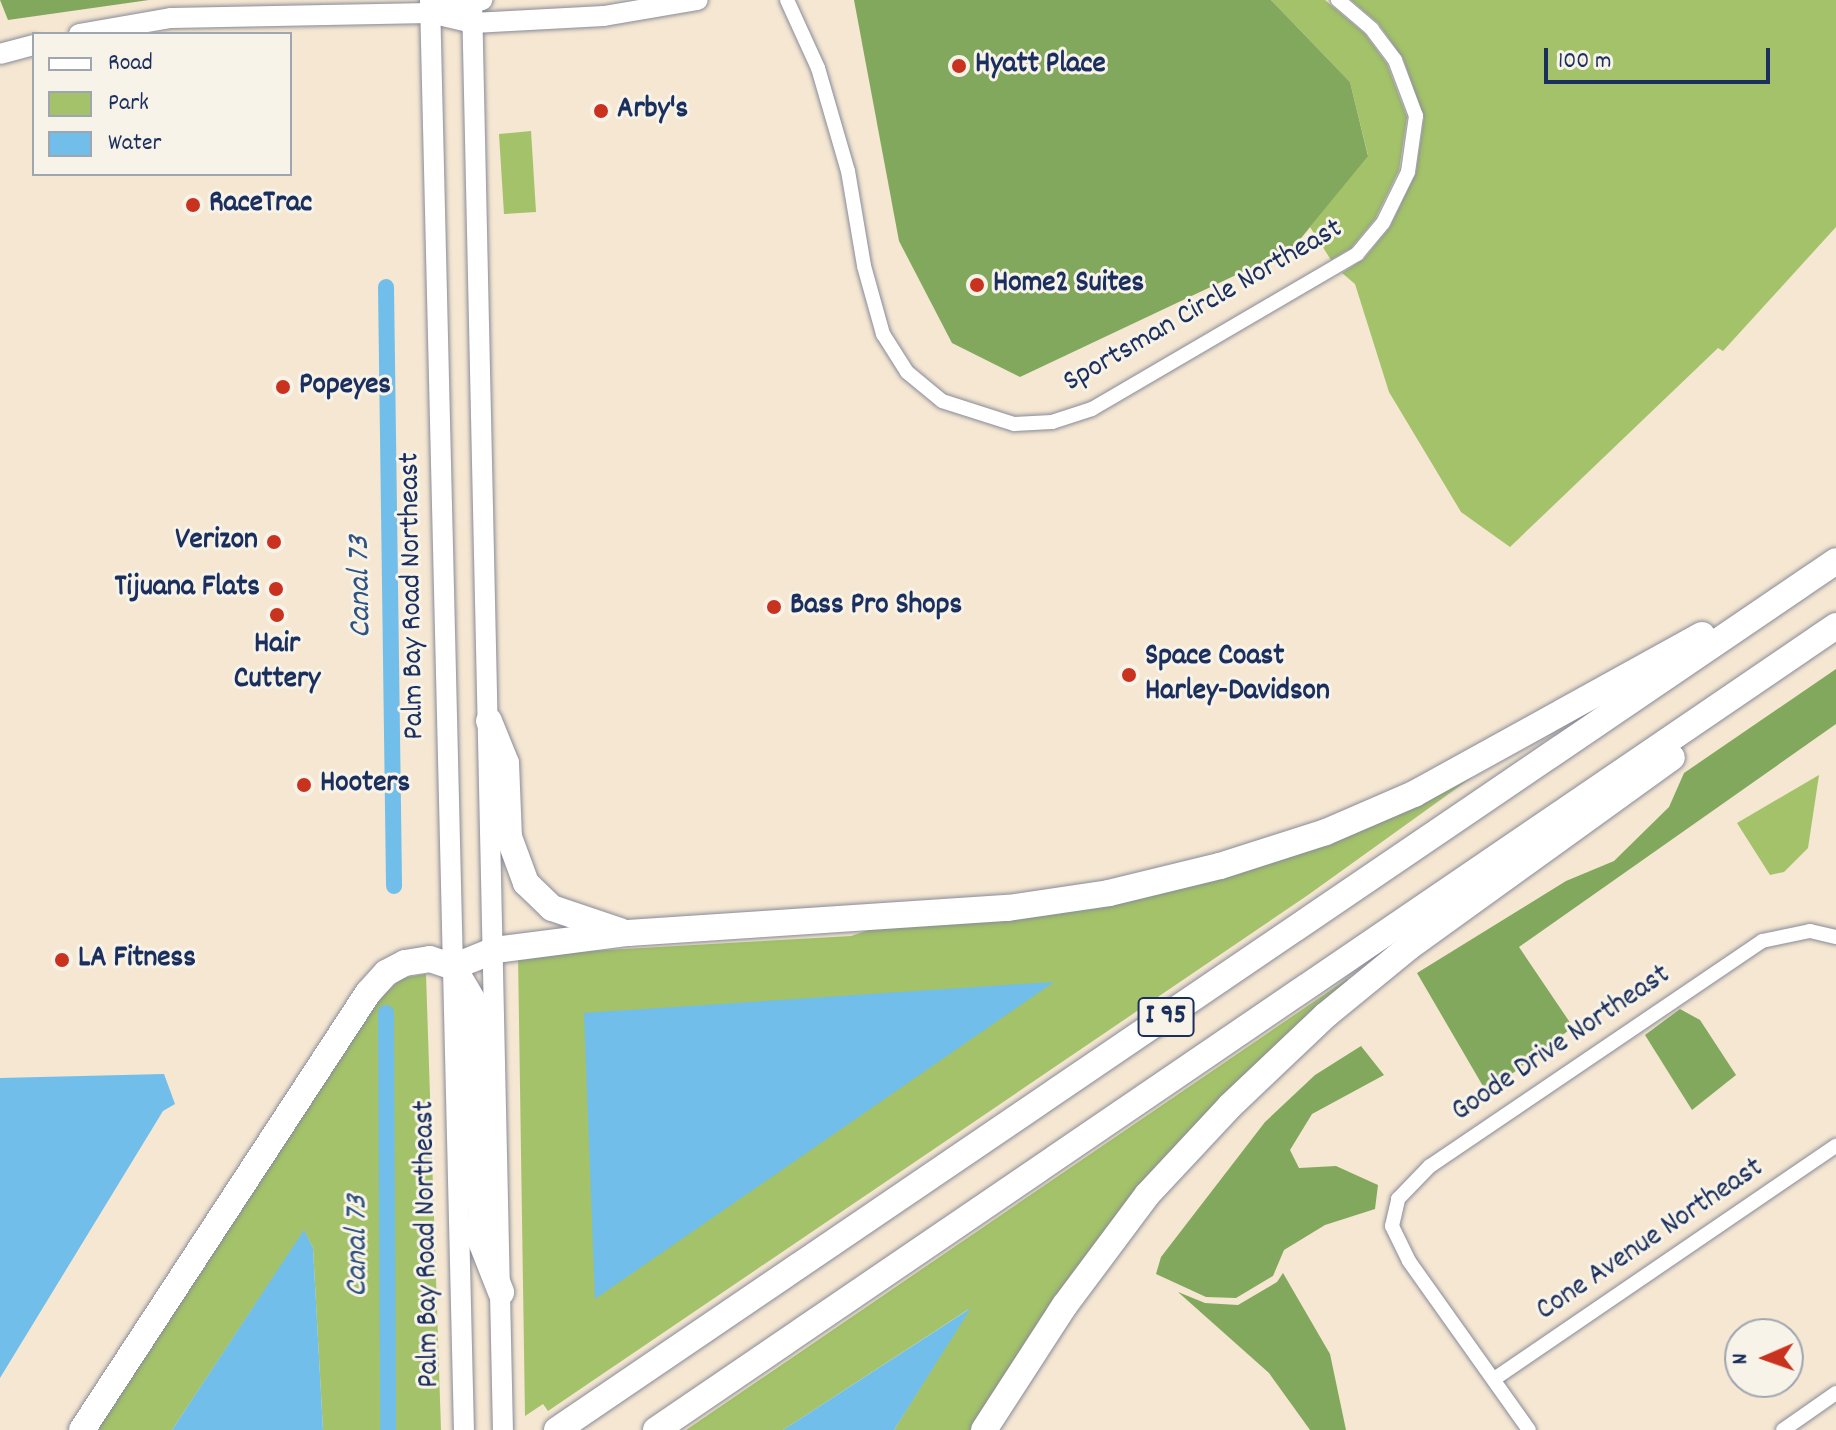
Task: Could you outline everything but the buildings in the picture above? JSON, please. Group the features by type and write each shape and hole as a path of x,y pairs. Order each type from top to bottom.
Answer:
{"highway":[{"name":"I 95","path":"557,1430 1836,561"},
{"path":"453,967 495,950 628,933 1008,908 1109,893 1220,866 1326,832 1414,794 1691,641 1775,602"},
{"name":"I 95","path":"656,1430 1836,626"},
{"path":"984,1430 1065,1305 1147,1195 1230,1106 1326,1015 1397,956 1664,765 1739,693"},
{"path":"489,721 506,763 509,837 526,883 552,908 628,933"},
{"path":"82,1430 368,993 386,973 405,963 430,959 453,967 475,1004 482,1244 501,1292"}],"main road":[{"path":"472,0 495,950 503,1430"},
{"path":"90,32 171,18 430,6 482,0"},
{"path":"430,6 473,23 604,16 698,0"},
{"name":"Palm Bay Road Northeast","path":"430,6 464,1427"},
{"path":"0,54 32,46"}],"street":[{"name":"Sportsman Circle Northeast","path":"787,0 818,68 848,171 864,266 883,334 907,372 942,401 1014,424 1052,422 1092,409 1357,254 1383,223 1408,172 1416,116 1395,60 1372,29 1338,0"},
{"name":"Goode Drive Northeast","path":"1494,1379 1409,1261 1392,1226 1398,1199 1430,1166 1762,941 1810,931 1836,937"},
{"name":"Cone Avenue Northeast","path":"1494,1379 1836,1146"},
{"path":"1494,1379 1529,1430"},
{"path":"1783,1430 1836,1393"}],"green space":[{"path":"0,0 149,0 8,20"},
{"path":"854,0 1271,0 1350,82 1368,156 1293,248 1020,377 952,343 899,241"},
{"path":"1271,0 1325,0 1365,34 1387,64 1407,117 1399,170 1375,219 1351,248 1331,260 1310,227 1368,155 1350,82"},
{"path":"1351,0 1836,0 1836,227 1723,351 1718,348 1510,547 1461,512 1389,392 1355,284 1342,273 1364,259 1390,227 1416,173 1424,117 1403,58 1378,23"},
{"path":"531,131 536,212 504,214 499,134"},
{"path":"1836,669 1836,724 1519,947 1573,1027 1487,1093 1417,973 1566,881 1614,861 1669,807 1684,773"},
{"path":"1482,770 1308,895 548,1411 543,1404 525,1416 518,955 851,936 892,922 1093,901"},
{"path":"1819,775 1808,848 1784,872 1770,875 1737,823"},
{"path":"426,974 441,1430 323,1430 313,1248 304,1231 172,1430 89,1430 381,997 402,978"},
{"path":"1347,979 1350,985 1274,1052 973,1430 894,1430 969,1309 783,1430 686,1430"},
{"path":"1680,1009 1700,1020 1736,1075 1692,1110 1645,1035"},
{"path":"1361,1046 1384,1075 1312,1114 1290,1150 1299,1168 1336,1166 1378,1185 1375,1209 1325,1225 1284,1250 1273,1276 1236,1298 1206,1297 1156,1274 1161,1257 1265,1122 1315,1075"},
{"path":"1283,1273 1330,1354 1346,1430 1310,1430 1269,1373 1178,1292 1205,1303 1238,1305 1277,1282"}],"water":[{"path":"1054,982 595,1299 584,1013"},
{"path":"164,1074 175,1104 163,1111 0,1378 0,1078"},
{"path":"304,1230 313,1248 323,1430 172,1430"},
{"path":"971,1308 894,1430 783,1430"}],"waterway":[{"name":"Canal 73","path":"386,287 394,886"},
{"name":"Canal 73","path":"386,1013 388,1430"}],"place":[{"name":"Hyatt Place","path":"959,66"},
{"name":"Arby's","path":"601,111"},
{"name":"RaceTrac","path":"193,205"},
{"name":"Home2 Suites","path":"977,285"},
{"name":"Popeyes","path":"283,387"},
{"name":"Verizon","path":"274,542"},
{"name":"Tijuana Flats","path":"276,589"},
{"name":"Bass Pro Shops","path":"774,607"},
{"name":"Hair Cuttery","path":"277,615"},
{"name":"Space Coast Harley-Davidson","path":"1129,675"},
{"name":"Hooters","path":"304,785"},
{"name":"LA Fitness","path":"62,960"}]}
